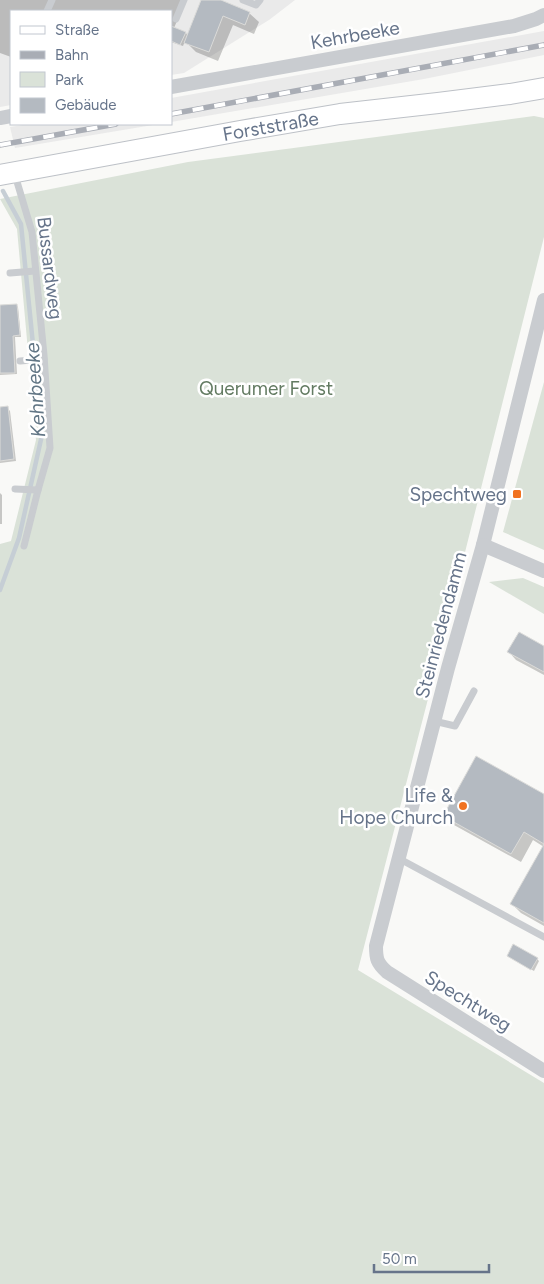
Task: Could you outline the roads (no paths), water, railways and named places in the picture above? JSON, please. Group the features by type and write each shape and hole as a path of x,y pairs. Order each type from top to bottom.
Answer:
{"main road":[{"name":"Forststraße","path":"7,174 340,114 510,94 544,88"}],"street":[{"name":"Kehrbeeke","path":"172,87 514,26 544,15"},
{"name":"Steinriedendamm","path":"376,959 376,946 398,858 483,545 544,300"},
{"path":"483,545 544,571"},
{"name":"Spechtweg","path":"376,959 387,972 544,1070"}],"lane":[{"path":"176,19 184,0"},
{"path":"243,0 256,5 260,0"},
{"name":"Bussardweg","path":"7,174 32,232 50,448 24,546"},
{"path":"10,273 35,271"},
{"path":"20,361 44,359"},
{"path":"15,489 38,490"},
{"path":"434,721 455,726 474,691"},
{"path":"398,858 544,937"}],"waterway":[{"name":"Kehrbeeke","path":"0,590 19,538 42,435 21,224 3,191"}],"railway":[{"path":"172,114 544,45"},
{"path":"0,145 110,125"}],"place":[{"name":"Spechtweg","path":"517,494"},
{"name":"Life & Hope Church","path":"463,806"}],"park label":[{"name":"Querumer Forst","path":"266,388"}]}
